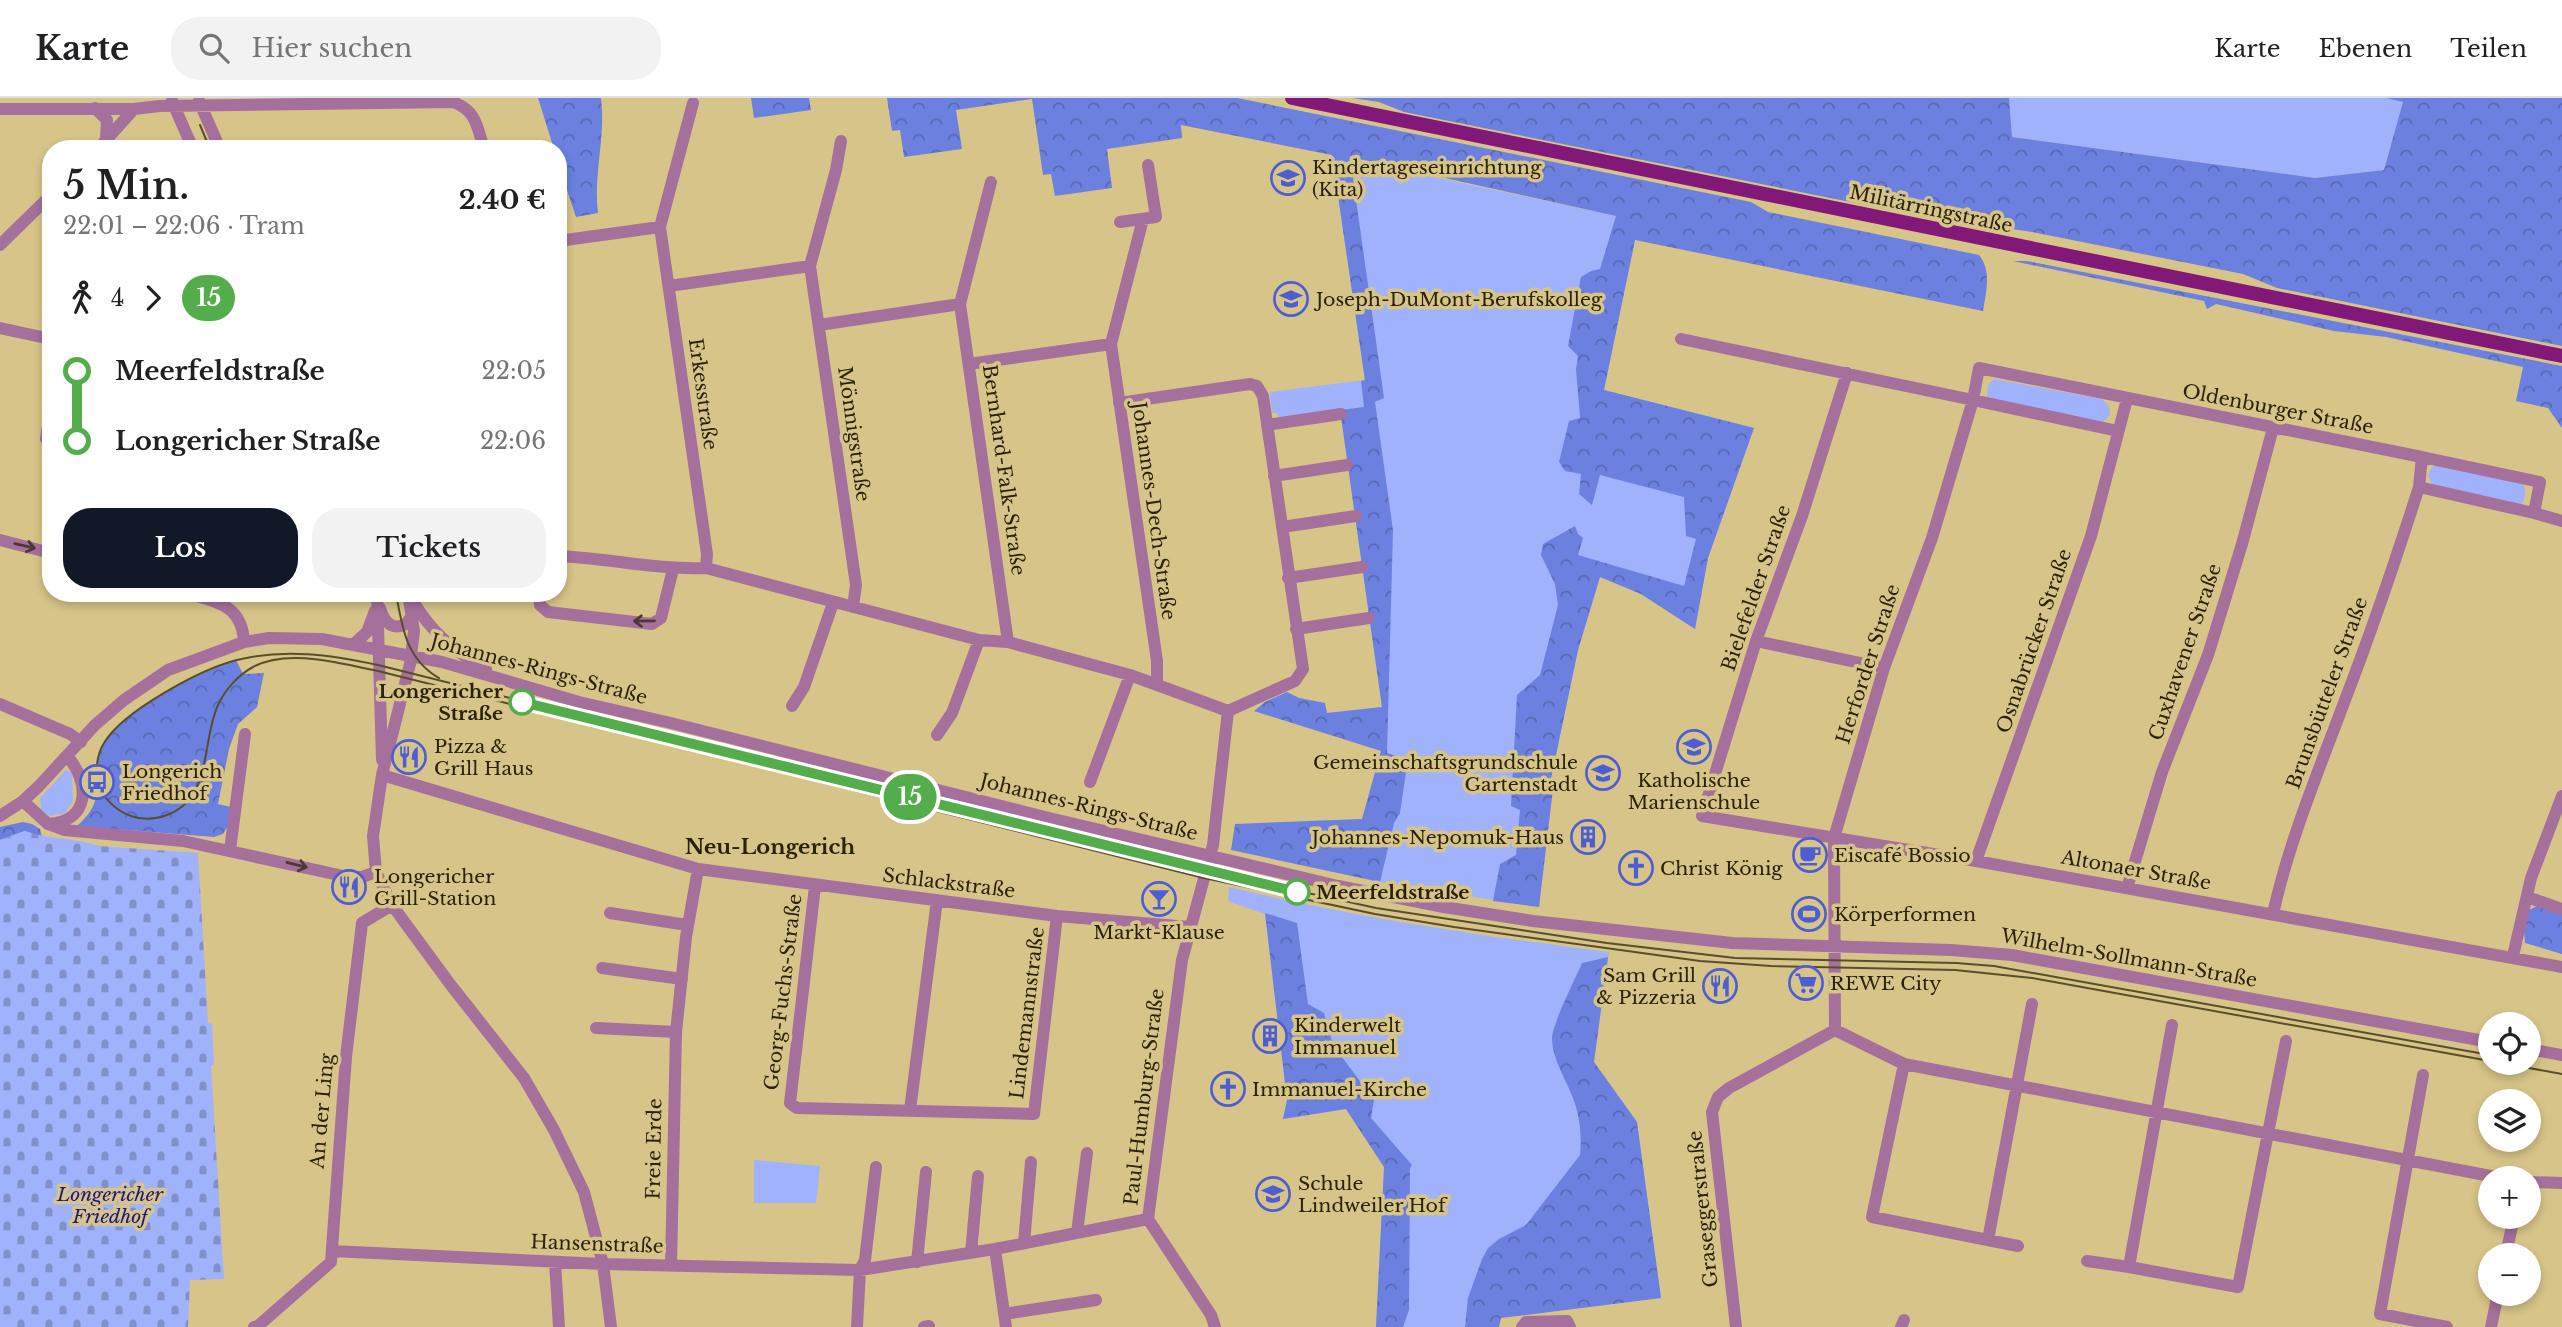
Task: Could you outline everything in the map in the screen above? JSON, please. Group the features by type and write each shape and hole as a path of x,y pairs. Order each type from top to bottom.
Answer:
{"main road":[{"name":"Militärringstraße","path":"1292,98 2562,356"}],"street":[{"path":"172,102 189,140"},
{"path":"0,109 134,109 172,102 453,102 466,107 474,117 481,140"},
{"path":"199,102 216,140"},
{"name":"Erkesstraße","path":"693,103 660,227 707,554 706,568"},
{"path":"95,108 107,120 103,140"},
{"path":"106,140 134,109"},
{"name":"Mönnigstraße","path":"841,141 836,170 810,266 856,585 853,607"},
{"name":"Johannes-Dech-Straße","path":"1148,165 1156,217 1143,219 1111,344 1157,661 1157,684"},
{"name":"Bernhard-Falk-Straße","path":"990,182 960,304 1007,642"},
{"path":"0,246 42,204"},
{"path":"1120,222 1143,219"},
{"path":"567,240 660,227"},
{"path":"669,286 810,266"},
{"path":"819,325 960,304"},
{"path":"0,328 42,337"},
{"path":"1682,339 2118,431 2127,399"},
{"path":"969,364 1111,344"},
{"name":"Oldenburger Straße","path":"1973,400 1979,368 2422,457 2540,482 2534,513"},
{"name":"Bielefelder Straße","path":"1702,816 1756,641 1802,516 1847,373"},
{"path":"567,556 673,569 706,568 979,640 1007,642 1129,675 1228,711 1300,677 1303,669 1263,396 1257,386 1250,384 1119,403"},
{"name":"Herforder Straße","path":"1835,1030 1835,838 1884,668 1933,538 1973,400"},
{"path":"1267,425 1341,414"},
{"name":"Cuxhavener Straße","path":"2127,888 2162,772 2208,655 2242,544 2273,428"},
{"name":"Osnabrücker Straße","path":"1976,861 2091,536 2118,431"},
{"path":"2422,457 2419,487 2562,521"},
{"path":"1274,476 1348,465"},
{"name":"Brunsbütteler Straße","path":"2273,914 2297,831 2382,604 2419,487"},
{"path":"1282,527 1356,516"},
{"path":"0,540 42,551"},
{"path":"1288,578 1362,567"},
{"path":"540,602 548,611 652,624 661,618 673,569"},
{"path":"215,602 228,606 240,625 244,642"},
{"path":"354,644 367,632 376,602"},
{"path":"377,602 382,775"},
{"path":"378,602 388,624 402,626 413,614"},
{"path":"411,602 413,614 411,657 382,775 373,836 376,872 392,905 524,1078 554,1130 584,1192 603,1264 611,1327"},
{"path":"414,602 440,636 463,656 504,679"},
{"path":"792,706 804,687 833,603"},
{"path":"1296,629 1368,618"},
{"name":"Johannes-Rings-Straße","path":"0,816 23,801 95,726 124,700 168,670 244,642 295,638 354,644 442,662 579,702 1363,892 1444,908 1633,932"},
{"path":"937,736 952,713 979,640"},
{"path":"1756,641 1884,668"},
{"path":"1090,782 1129,675"},
{"path":"0,704 70,734 81,742"},
{"path":"1210,856 1228,711"},
{"path":"230,850 245,734"},
{"path":"48,824 69,818 80,807 82,779 68,757"},
{"name":"Schlackstraße","path":"382,775 698,869 1058,916 1190,927"},
{"path":"2513,956 2526,897 2562,796"},
{"path":"23,801 48,824 72,832 183,841 348,877 362,877 376,872"},
{"name":"Altonaer Straße","path":"1702,816 1976,861 2386,936 2513,956 2562,967"},
{"name":"Paul-Humburg-Straße","path":"1210,856 1190,927 1176,993 1170,1059 1148,1219 1211,1315 1216,1327"},
{"name":"Freie Erde","path":"671,1266 676,1032 687,925 698,869"},
{"name":"Georg-Fuchs-Straße","path":"815,886 790,1103 797,1108 910,1110"},
{"path":"2526,897 2562,909"},
{"path":"910,1110 937,900"},
{"name":"An der Ling","path":"332,1251 345,1057 362,923 392,905"},
{"path":"610,913 687,925"},
{"name":"Lindemannstraße","path":"910,1110 1034,1114 1058,916"},
{"name":"Wilhelm-Sollmann-Straße","path":"1633,932 1732,943 1951,950 2011,955 2478,1040"},
{"path":"602,968 682,979"},
{"path":"1988,1240 2032,1004"},
{"path":"2129,1267 2172,1025"},
{"path":"596,1028 676,1032"},
{"path":"1835,1030 1904,1064 2478,1174"},
{"name":"Graseggerstraße","path":"1736,1327 1712,1112 1718,1097 1729,1088 1835,1030"},
{"path":"2087,1261 2238,1287 2286,1041"},
{"path":"2541,1051 2562,1055"},
{"path":"1904,1064 1872,1217 2018,1246"},
{"path":"2423,1075 2381,1314 2447,1327"},
{"path":"1077,1233 1087,1153"},
{"path":"1024,1243 1031,1162"},
{"path":"857,1327 860,1270 865,1260 876,1167"},
{"path":"917,1262 926,1172"},
{"path":"971,1253 978,1176"},
{"path":"2541,1182 2562,1183"},
{"name":"Hansenstraße","path":"332,1251 603,1264 860,1270 995,1249 1148,1219"},
{"path":"995,1249 1005,1321 1096,1300"},
{"path":"254,1327 331,1262 332,1251"},
{"path":"555,1262 559,1327"},
{"path":"2491,1327 2495,1306"},
{"path":"272,1312 272,1327"},
{"path":"1522,1327 1526,1322 1559,1320 1567,1321 1570,1327"},
{"path":"924,1327 929,1326"}],"green space":[{"path":"538,98 601,98 598,213 576,217 567,190 567,140 551,140"},
{"path":"751,98 809,98 811,110 754,118"},
{"path":"887,98 1237,98 1751,202 1768,212 1979,255 1987,275 1983,311 1635,240 1604,390 1754,428 1708,558 1695,629 1641,594 1600,577 1578,650 1551,779 1554,780 1539,907 1493,901 1500,864 1516,855 1520,810 1511,806 1517,695 1540,675 1558,605 1555,584 1541,555 1543,544 1575,526 1583,538 1578,555 1684,586 1696,539 1686,536 1684,497 1600,475 1592,505 1579,494 1581,474 1565,471 1559,462 1569,421 1580,418 1576,369 1578,356 1568,346 1581,277 1600,269 1616,216 1350,157 1384,398 1375,402 1393,530 1387,753 1408,759 1400,813 1394,823 1380,882 1231,850 1235,824 1362,819 1381,751 1254,711 1265,702 1287,692 1299,698 1325,703 1327,713 1382,707 1340,410 1364,407 1361,381 1365,380 1332,155 1181,125 1182,138 1107,149 1112,188 1055,196 1051,174 1043,175 1032,99 956,110 962,149 904,157 900,130 892,131"},
{"path":"1352,98 2009,98 2012,137 2315,178 2384,170 2403,102 2386,98 2562,98 2562,346 2277,288 2243,274 2032,232 1900,212 1404,112 1379,102"},
{"path":"2009,98 2386,98 2404,101 2384,170 2315,178 2012,137"},
{"path":"1332,155 1639,221 1604,390 1754,428 1708,558 1695,629 1641,594 1600,577 1578,650 1551,779 1554,780 1539,907 1380,882 1296,864 1304,821 1362,819 1381,750 1254,711 1265,702 1287,692 1299,698 1325,703 1327,713 1382,707 1340,409 1279,418 1277,413 1272,413 1270,392 1365,380"},
{"path":"2013,261 2027,261 2562,366 2562,428 2548,408 2516,401 2523,367 2386,337 2334,331 2216,304 2207,309 2204,301"},
{"path":"1994,379 2102,399 2109,406 2110,415 2102,423 1987,398 1988,385"},
{"path":"2438,464 2521,480 2525,492 2524,500 2522,504 2514,506 2434,487 2428,476 2431,468"},
{"path":"236,660 243,674 264,673 257,707 238,724 229,749 218,804 231,807 228,826 223,834 214,837 77,826 95,801 98,757 105,742 118,726 136,711 179,685"},
{"path":"66,770 72,773 73,801 65,813 50,816 41,810 40,798"},
{"path":"23,822 40,829 42,837 25,831 0,840 0,827"},
{"name":"Longericher Friedhof","path":"25,831 99,846 198,853 208,1023 212,1024 214,1065 211,1066 224,1279 190,1280 188,1327 0,1327 0,840"},
{"path":"1229,887 1418,925 1609,952 1594,1062 1637,1122 1661,1298 1465,1322 1465,1327 1376,1327 1384,1167 1346,1109 1283,1119 1287,1100 1265,914 1228,901"},
{"path":"2537,906 2562,914 2562,954 2525,943 2524,930 2529,910"},
{"path":"1265,913 1297,923 1308,1004 1324,1013 1333,1045 1374,1100 1371,1118 1412,1165 1409,1310 1403,1327 1376,1327 1384,1167 1346,1109 1283,1119 1287,1100"},
{"path":"1608,957 1594,1062 1637,1122 1661,1298 1501,1318 1499,1327 1465,1327 1468,1298 1488,1248 1526,1225 1580,1155 1578,1114 1555,1055 1552,1039 1560,1013 1582,963"},
{"path":"754,1160 820,1166 816,1203 754,1203"}],"tram line":[{"path":"200,125 206,140"},
{"path":"398,602 412,652 439,678"},
{"path":"2478,1053 1994,966 1735,958 1607,943 1376,908 1184,866 343,658 273,654 237,660 204,672 164,693 128,718 104,743 97,765 97,779 101,791 109,802 120,810 140,818 167,815 182,807 199,782 213,720 221,699 232,683 247,670 267,661 315,659 378,671 1204,878 1375,914 1700,961 1771,966 1955,970 2032,978 2478,1059"},
{"name":"15","path":"522,702 1297,892"},
{"path":"2541,1070 2562,1074"}],"place":[{"name":"Kindertageseinrichtung (Kita)","path":"1288,178"},
{"name":"Joseph-DuMont-Berufskolleg","path":"1291,299"},
{"name":"Longericher Straße","path":"522,702"},
{"name":"Katholische Marienschule","path":"1694,747"},
{"name":"Pizza & Grill Haus","path":"409,757"},
{"name":"Gemeinschaftsgrundschule Gartenstadt","path":"1603,773"},
{"name":"Longerich Friedhof","path":"97,782"},
{"name":"Johannes-Nepomuk-Haus","path":"1588,837"},
{"name":"Eiscafé Bossio","path":"1810,855"},
{"name":"Christ König","path":"1636,868"},
{"name":"Longericher Grill-Station","path":"349,887"},
{"name":"Meerfeldstraße","path":"1297,892"},
{"name":"Markt-Klause","path":"1159,899"},
{"name":"Körperformen","path":"1809,914"},
{"name":"REWE City","path":"1806,983"},
{"name":"Sam Grill & Pizzeria","path":"1720,986"},
{"name":"Kinderwelt Immanuel","path":"1270,1036"},
{"name":"Immanuel-Kirche","path":"1228,1089"},
{"name":"Schule Lindweiler Hof","path":"1273,1194"}],"district":[{"name":"Neu-Longerich","path":"770,847"}]}
